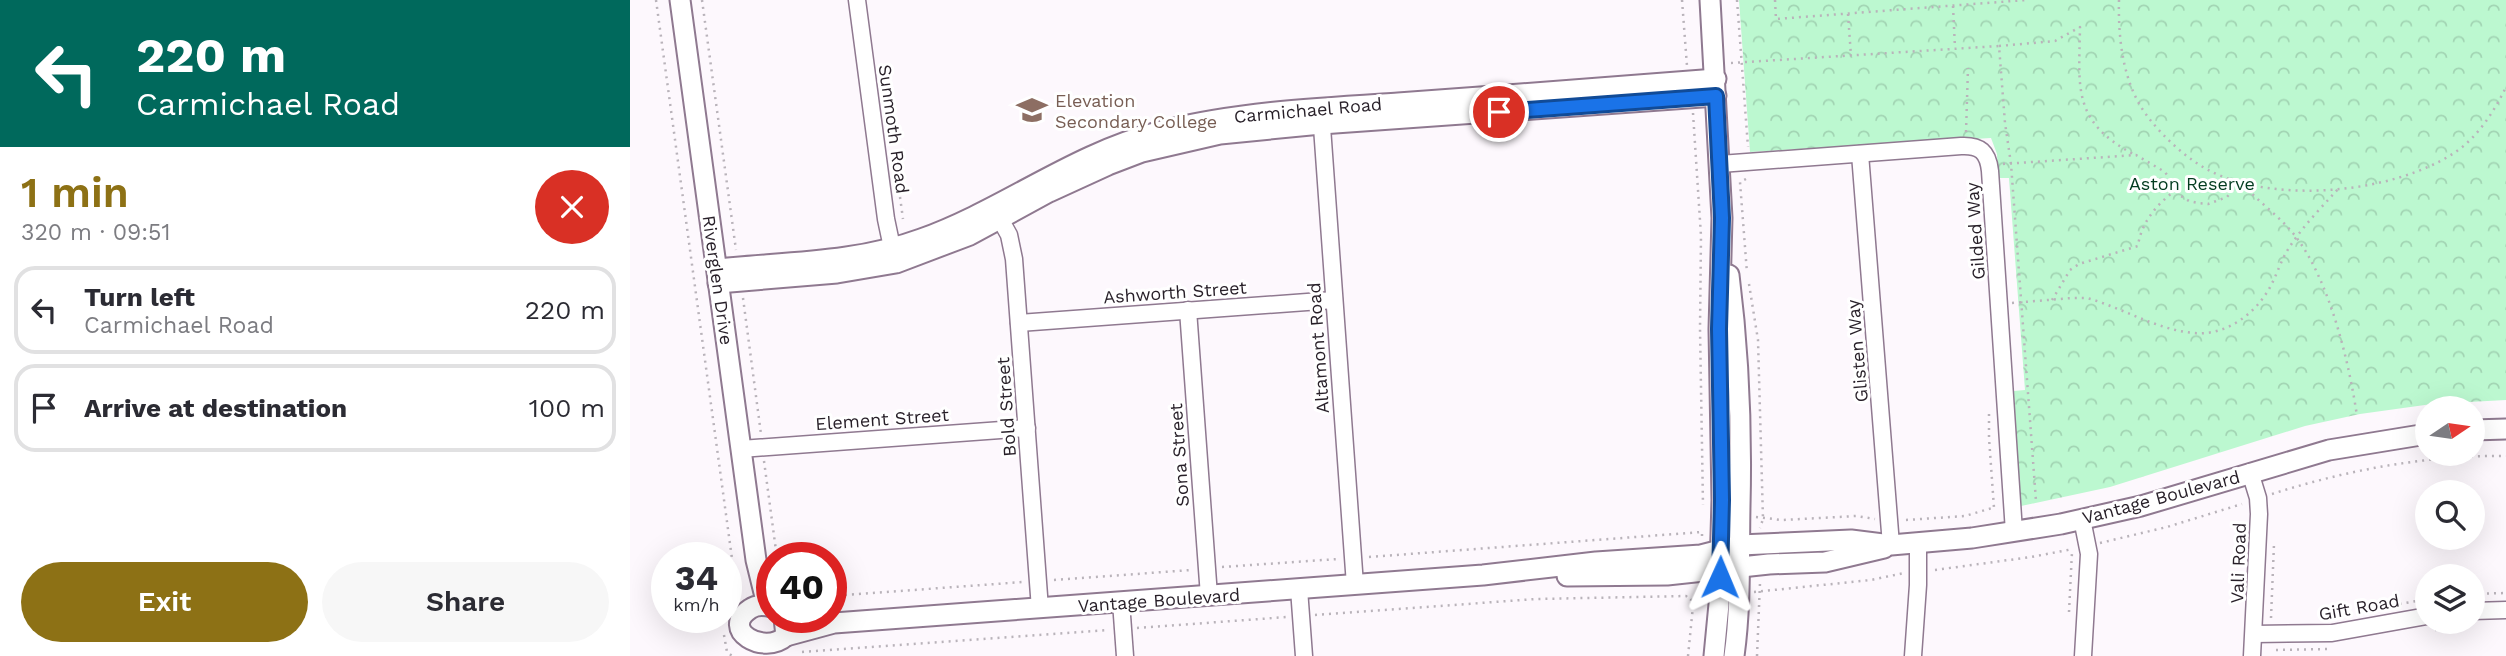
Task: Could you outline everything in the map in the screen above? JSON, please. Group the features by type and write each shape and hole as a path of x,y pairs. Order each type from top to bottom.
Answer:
{"street":[{"name":"Riverglen Drive","path":"680,0 756,560 747,612 740,630 744,643 756,653"},
{"name":"Sunmoth Road","path":"857,0 894,255"},
{"path":"1710,0 1722,218 1719,329 1734,656"},
{"name":"Carmichael Road","path":"718,276 824,259 894,255 952,227 997,213 1073,163 1119,144 1158,132 1230,117 1321,116 1689,90 1715,80"},
{"name":"Altamont Road","path":"1321,116 1355,585"},
{"path":"1720,164 1967,146"},
{"name":"Gilded Way","path":"1967,146 1982,150 1990,166 2014,532"},
{"name":"Glisten Way","path":"1860,154 1891,545"},
{"name":"Bold Street","path":"997,213 1012,243 1040,609"},
{"path":"1722,218 1735,310 1741,390 1740,517 1730,547"},
{"name":"Ashworth Street","path":"1019,323 1334,300"},
{"name":"Sona Street","path":"1188,310 1209,596"},
{"name":"Element Street","path":"741,449 1027,428"},
{"path":"2485,430 2506,429"},
{"name":"Vantage Boulevard","path":"1701,564 1730,547 1851,540 1891,545 2014,532 2163,500 2329,450 2415,436"},
{"name":"Vali Road","path":"2250,472 2258,498 2262,635 2252,656"},
{"path":"2082,519 2089,554 2083,656"},
{"path":"1913,656 1918,542"},
{"name":"Vantage Boulevard","path":"847,622 1483,575 1597,562 1701,564 1730,570 1782,563 1825,562 1891,545"},
{"path":"1714,656 1730,570"},
{"path":"1299,589 1304,656"},
{"path":"1121,602 1125,656"},
{"path":"747,612 756,607"},
{"path":"2485,611 2506,610"},
{"name":"Gift Road","path":"2262,635 2332,633 2415,617"},
{"name":"Vantage Boulevard","path":"756,653 766,652 781,639 801,633"}],"path":[{"path":"656,0 730,542"},
{"path":"1682,0 1690,111 1693,113 1700,236 1703,506"},
{"path":"1775,0 1776,19 2026,0"},
{"path":"2119,0 2121,40 2127,72 2137,100 2147,117 2197,163 2242,183 2288,190 2338,189 2387,181 2422,169 2456,152 2486,121 2506,87"},
{"path":"1953,6 1955,49"},
{"path":"1848,14 1851,56"},
{"path":"1715,80 1851,56 2055,41 2080,27 2079,87 2085,109 2110,139 2165,172 2189,201 2208,204 2227,197 2236,181"},
{"path":"1999,46 2011,164 2036,501"},
{"path":"1967,146 1965,117 1969,92 1968,68"},
{"path":"1990,166 2136,155"},
{"path":"2242,183 2297,238 2321,283 2343,348 2357,416"},
{"path":"2052,299 2070,270 2079,264 2137,246 2148,217 2177,189"},
{"path":"1999,304 2087,299 2176,330 2193,333 2215,332 2241,320 2255,308 2268,290 2287,250 2338,189"},
{"path":"1740,517 1782,520 1856,516 1890,521 1965,516 2011,505"},
{"path":"847,595 1703,532 1699,595 1691,600"},
{"path":"2262,635 2274,538"},
{"path":"2068,616 2072,549"},
{"path":"1812,578 1813,585"},
{"path":"2485,594 2506,593"},
{"path":"798,656 802,652 1536,599 1686,596 1693,606 1688,656"},
{"path":"2370,609 2415,601"}],"green space":[{"name":"Aston Reserve","path":"1739,0 2506,0 2506,400 2485,401 2485,396 2415,396 2415,406 2360,414 2305,426 2110,487 2021,506 2015,451 2014,391 2025,390 2009,178 1998,178 1997,154 1991,138 1750,152"}],"place":[{"name":"Elevation Secondary College","path":"1032,110"}],"route":[{"path":"1499,112 1716,96 1722,218 1719,329 1722,500 1720,577"}]}
